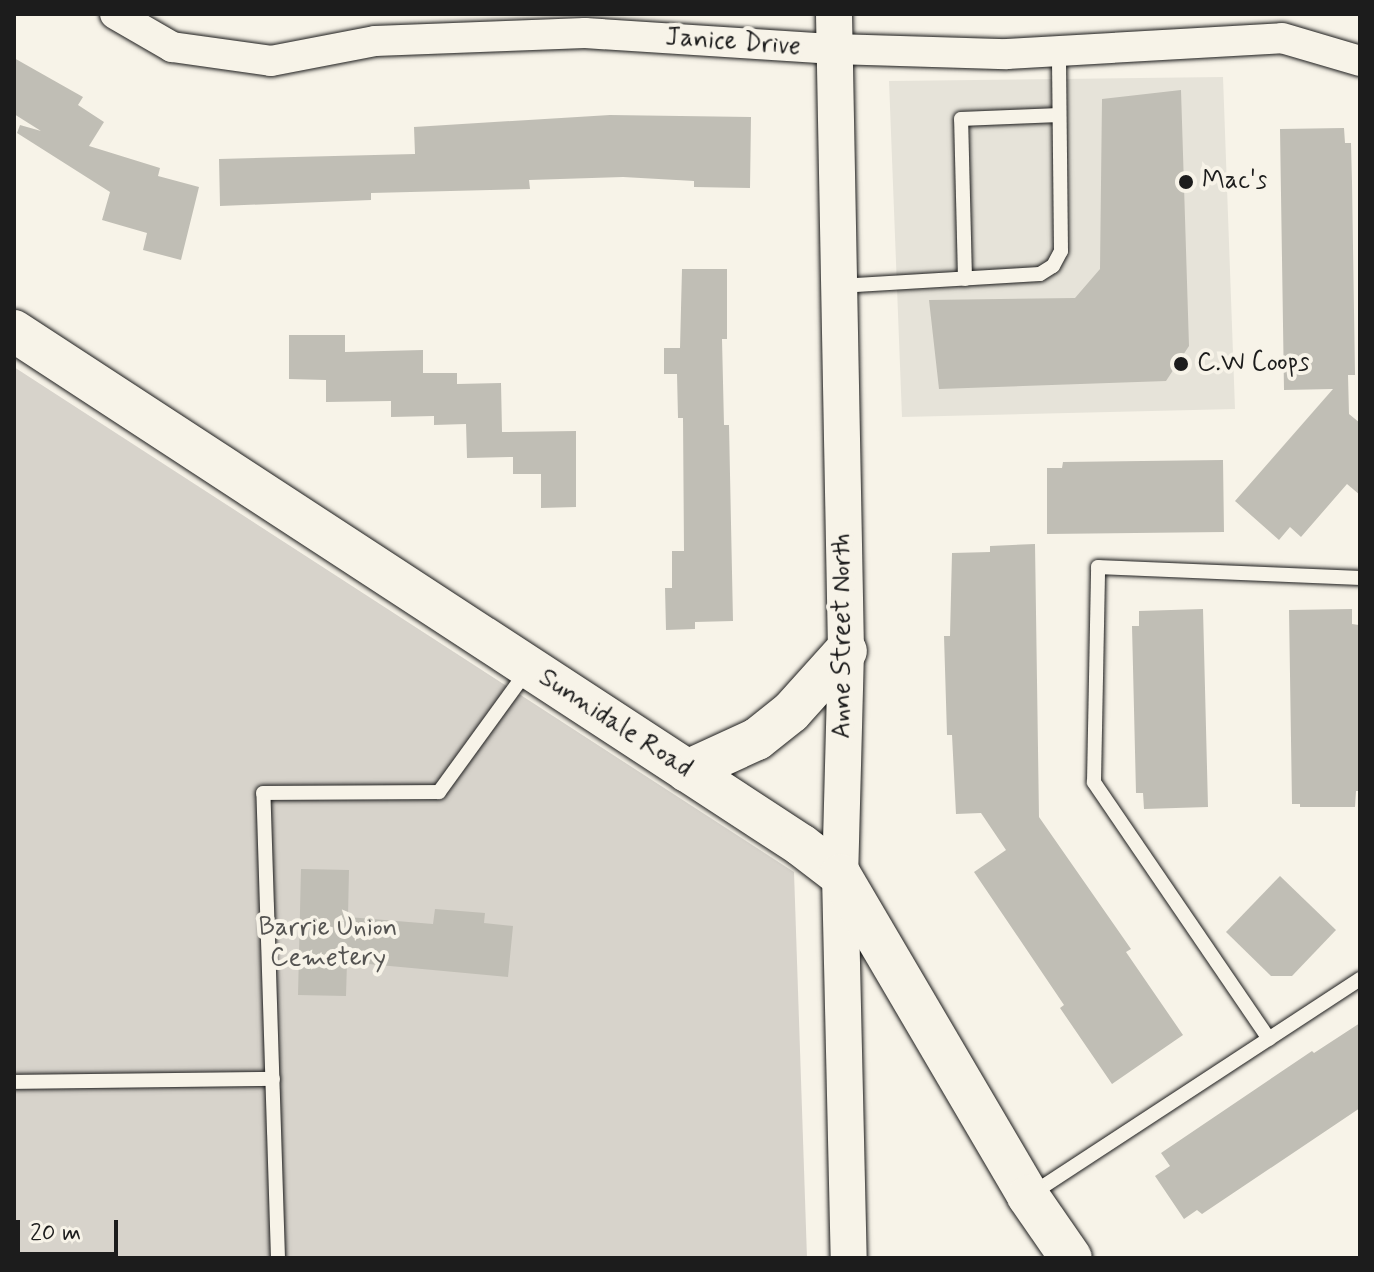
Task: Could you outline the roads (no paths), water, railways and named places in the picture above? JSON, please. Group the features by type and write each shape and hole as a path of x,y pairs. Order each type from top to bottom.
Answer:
{"main road":[{"name":"Sunnidale Road","path":"14,331 801,845 840,875 1028,1196 1071,1258"},
{"path":"687,771 757,739 791,712 846,651"}],"street":[{"name":"Janice Drive","path":"115,14 172,47 271,61 375,41 585,33 834,49 1007,54 1282,38 1360,61"},
{"name":"Anne Street North","path":"834,14 846,651 840,875 849,1258"}],"lane":[{"path":"839,286 1040,274 1053,266 1061,251 1059,51"},
{"path":"965,279 961,119 1059,115"},
{"path":"1269,1039 1094,782 1098,567 1360,578"},
{"path":"278,1258 263,793 439,792 529,668"},
{"path":"1028,1196 1360,979"},
{"path":"14,1082 273,1079"}],"place":[{"name":"Mac's","path":"1186,182"},
{"name":"C.W Coops","path":"1181,364"}],"park label":[{"name":"Barrie Union Cemetery","path":"328,944"}]}
